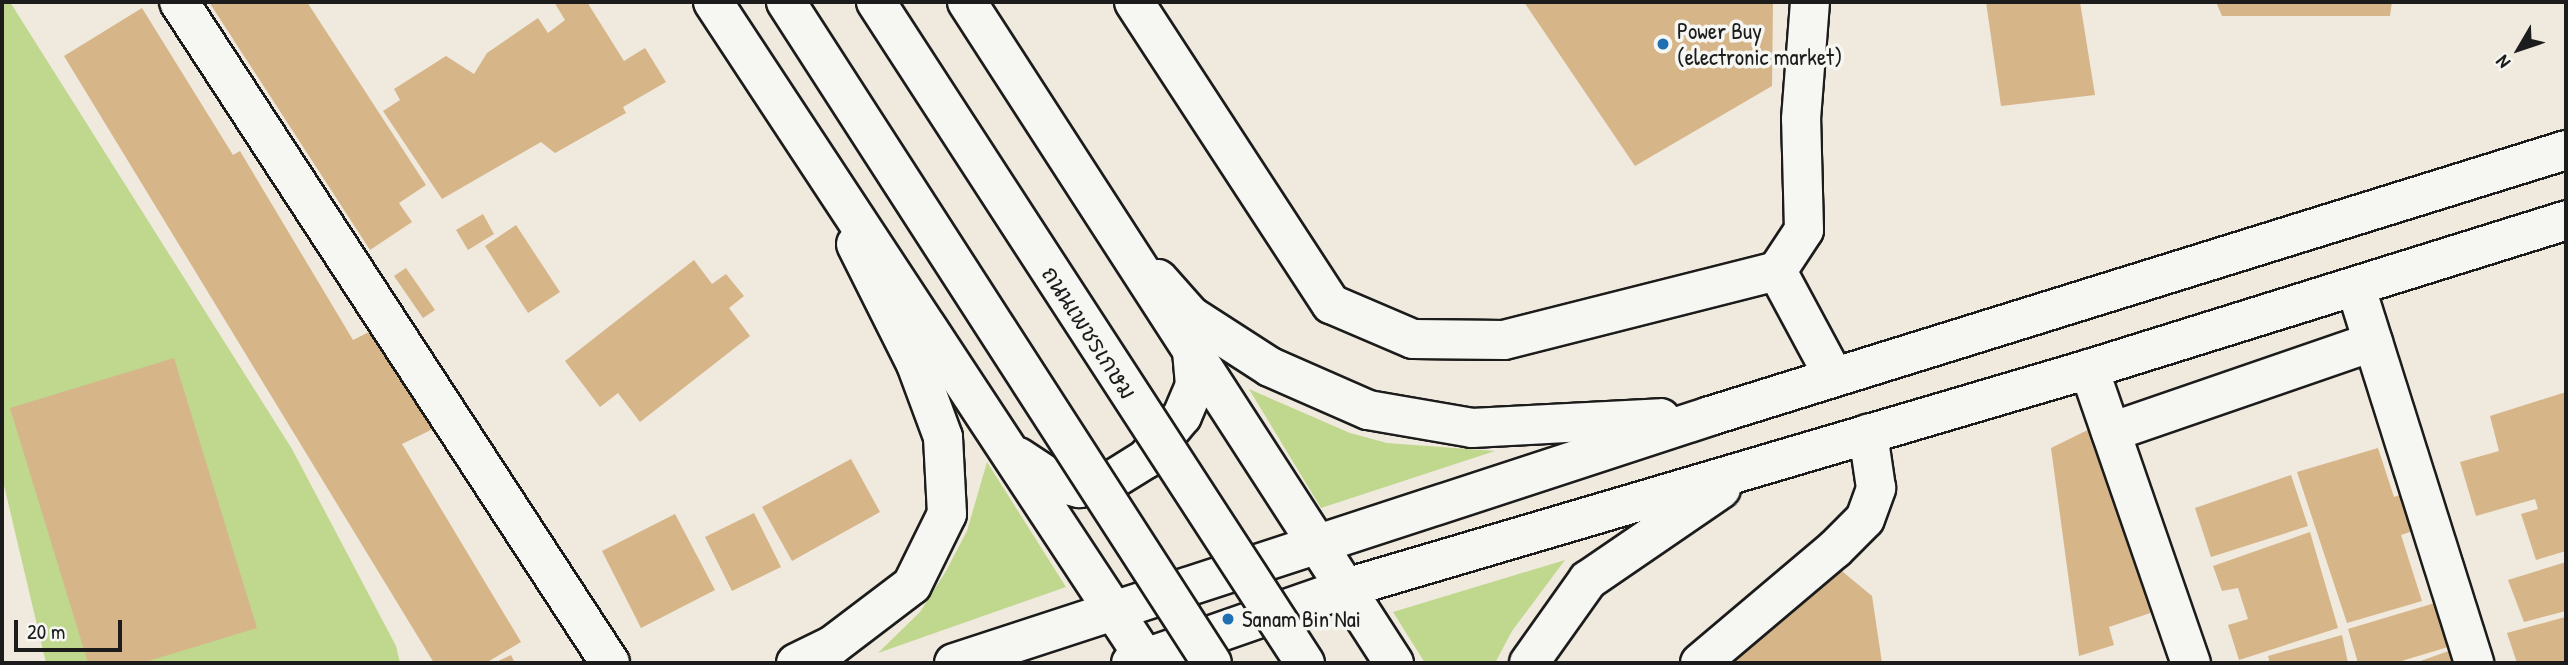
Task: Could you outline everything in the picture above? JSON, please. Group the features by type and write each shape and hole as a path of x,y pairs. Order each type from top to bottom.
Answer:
{"main road":[{"path":"179,2 610,663"},
{"path":"713,2 817,166 1114,612 1141,662 1346,588 2089,369 2356,288 2566,220"},
{"path":"786,2 1212,663"},
{"name":"ถนนเพชรเกษม","path":"876,2 1305,663"},
{"path":"967,2 1129,246 1394,663"},
{"path":"1134,2 1331,304 1413,338 1504,340 1777,271 1804,230 1801,119 1811,2"},
{"path":"954,663 1710,416 2566,150"},
{"path":"796,663 833,645 912,585 947,514 943,437 916,363 817,166"},
{"path":"1129,246 1191,316 1270,367 1368,410 1472,428 1710,416"},
{"path":"1777,271 1834,377"},
{"path":"2356,288 2473,663"},
{"path":"2111,432 2373,342"},
{"path":"1006,449 1056,482 1079,488 1112,480 1146,459 1182,416 1195,385 1192,348"},
{"path":"2089,369 2190,663"},
{"path":"1700,663 1835,550 1865,519 1875,488 1868,434"},
{"path":"1530,663 1588,580 1749,470"}],"green space":[{"path":"2,2 10,2 292,449 396,646 400,663 46,663 2,477"},
{"path":"1249,389 1350,433 1387,443 1495,451 1321,508"},
{"path":"987,462 1066,587 878,653 920,612 946,571 967,531"},
{"path":"1565,560 1512,631 1495,663 1425,663 1393,612"}],"building":[{"path":"209,2 307,2 426,185 399,203 412,222 370,250"},
{"path":"554,2 587,2 624,61 645,48 666,82 623,107 626,113 555,153 541,142 442,199 383,111 400,100 394,89 446,56 474,74 487,53 538,18 548,33 565,20"},
{"name":"Power Buy (electronic market)","path":"1524,2 1773,2 1772,86 1635,166"},
{"path":"1986,2 2080,2 2095,95 2001,106"},
{"path":"2216,2 2392,2 2390,16 2222,16"},
{"path":"142,8 233,155 240,151 353,340 377,328 437,427 402,444 521,642 486,663 434,663 64,56"},
{"path":"483,214 494,234 468,250 456,230"},
{"path":"516,225 560,292 528,313 485,246"},
{"path":"694,260 712,284 726,274 744,296 729,308 750,336 640,422 618,393 600,407 565,361"},
{"path":"406,268 435,310 423,318 394,276"},
{"path":"174,358 257,628 142,663 88,663 10,408"},
{"path":"2566,392 2566,551 2536,560 2521,514 2538,509 2535,499 2476,516 2460,462 2499,451 2490,416"},
{"path":"2100,424 2171,606 2109,627 2114,645 2079,656 2051,448"},
{"path":"2378,448 2394,497 2411,491 2424,527 2401,535 2422,601 2347,623 2297,472"},
{"path":"851,459 880,512 792,561 762,507"},
{"path":"2291,475 2308,526 2211,557 2195,508"},
{"path":"754,513 781,567 732,591 705,537"},
{"path":"675,514 715,590 641,628 602,551"},
{"path":"2310,532 2338,628 2239,660 2228,625 2248,619 2238,588 2222,591 2213,566"},
{"path":"2566,562 2566,611 2524,622 2508,580"},
{"path":"1837,567 1872,596 1882,663 1728,663"},
{"path":"2438,602 2448,647 2395,663 2358,663 2348,629"},
{"path":"2565,617 2566,663 2517,663 2507,633"},
{"path":"2342,635 2348,663 2270,663 2268,656"},
{"path":"2457,648 2462,663 2415,663"},
{"path":"511,655 515,663 494,663"}],"place":[{"name":"Power Buy (electronic market)","path":"1663,44"},
{"name":"Sanam Bin Nai","path":"1228,619"}]}
